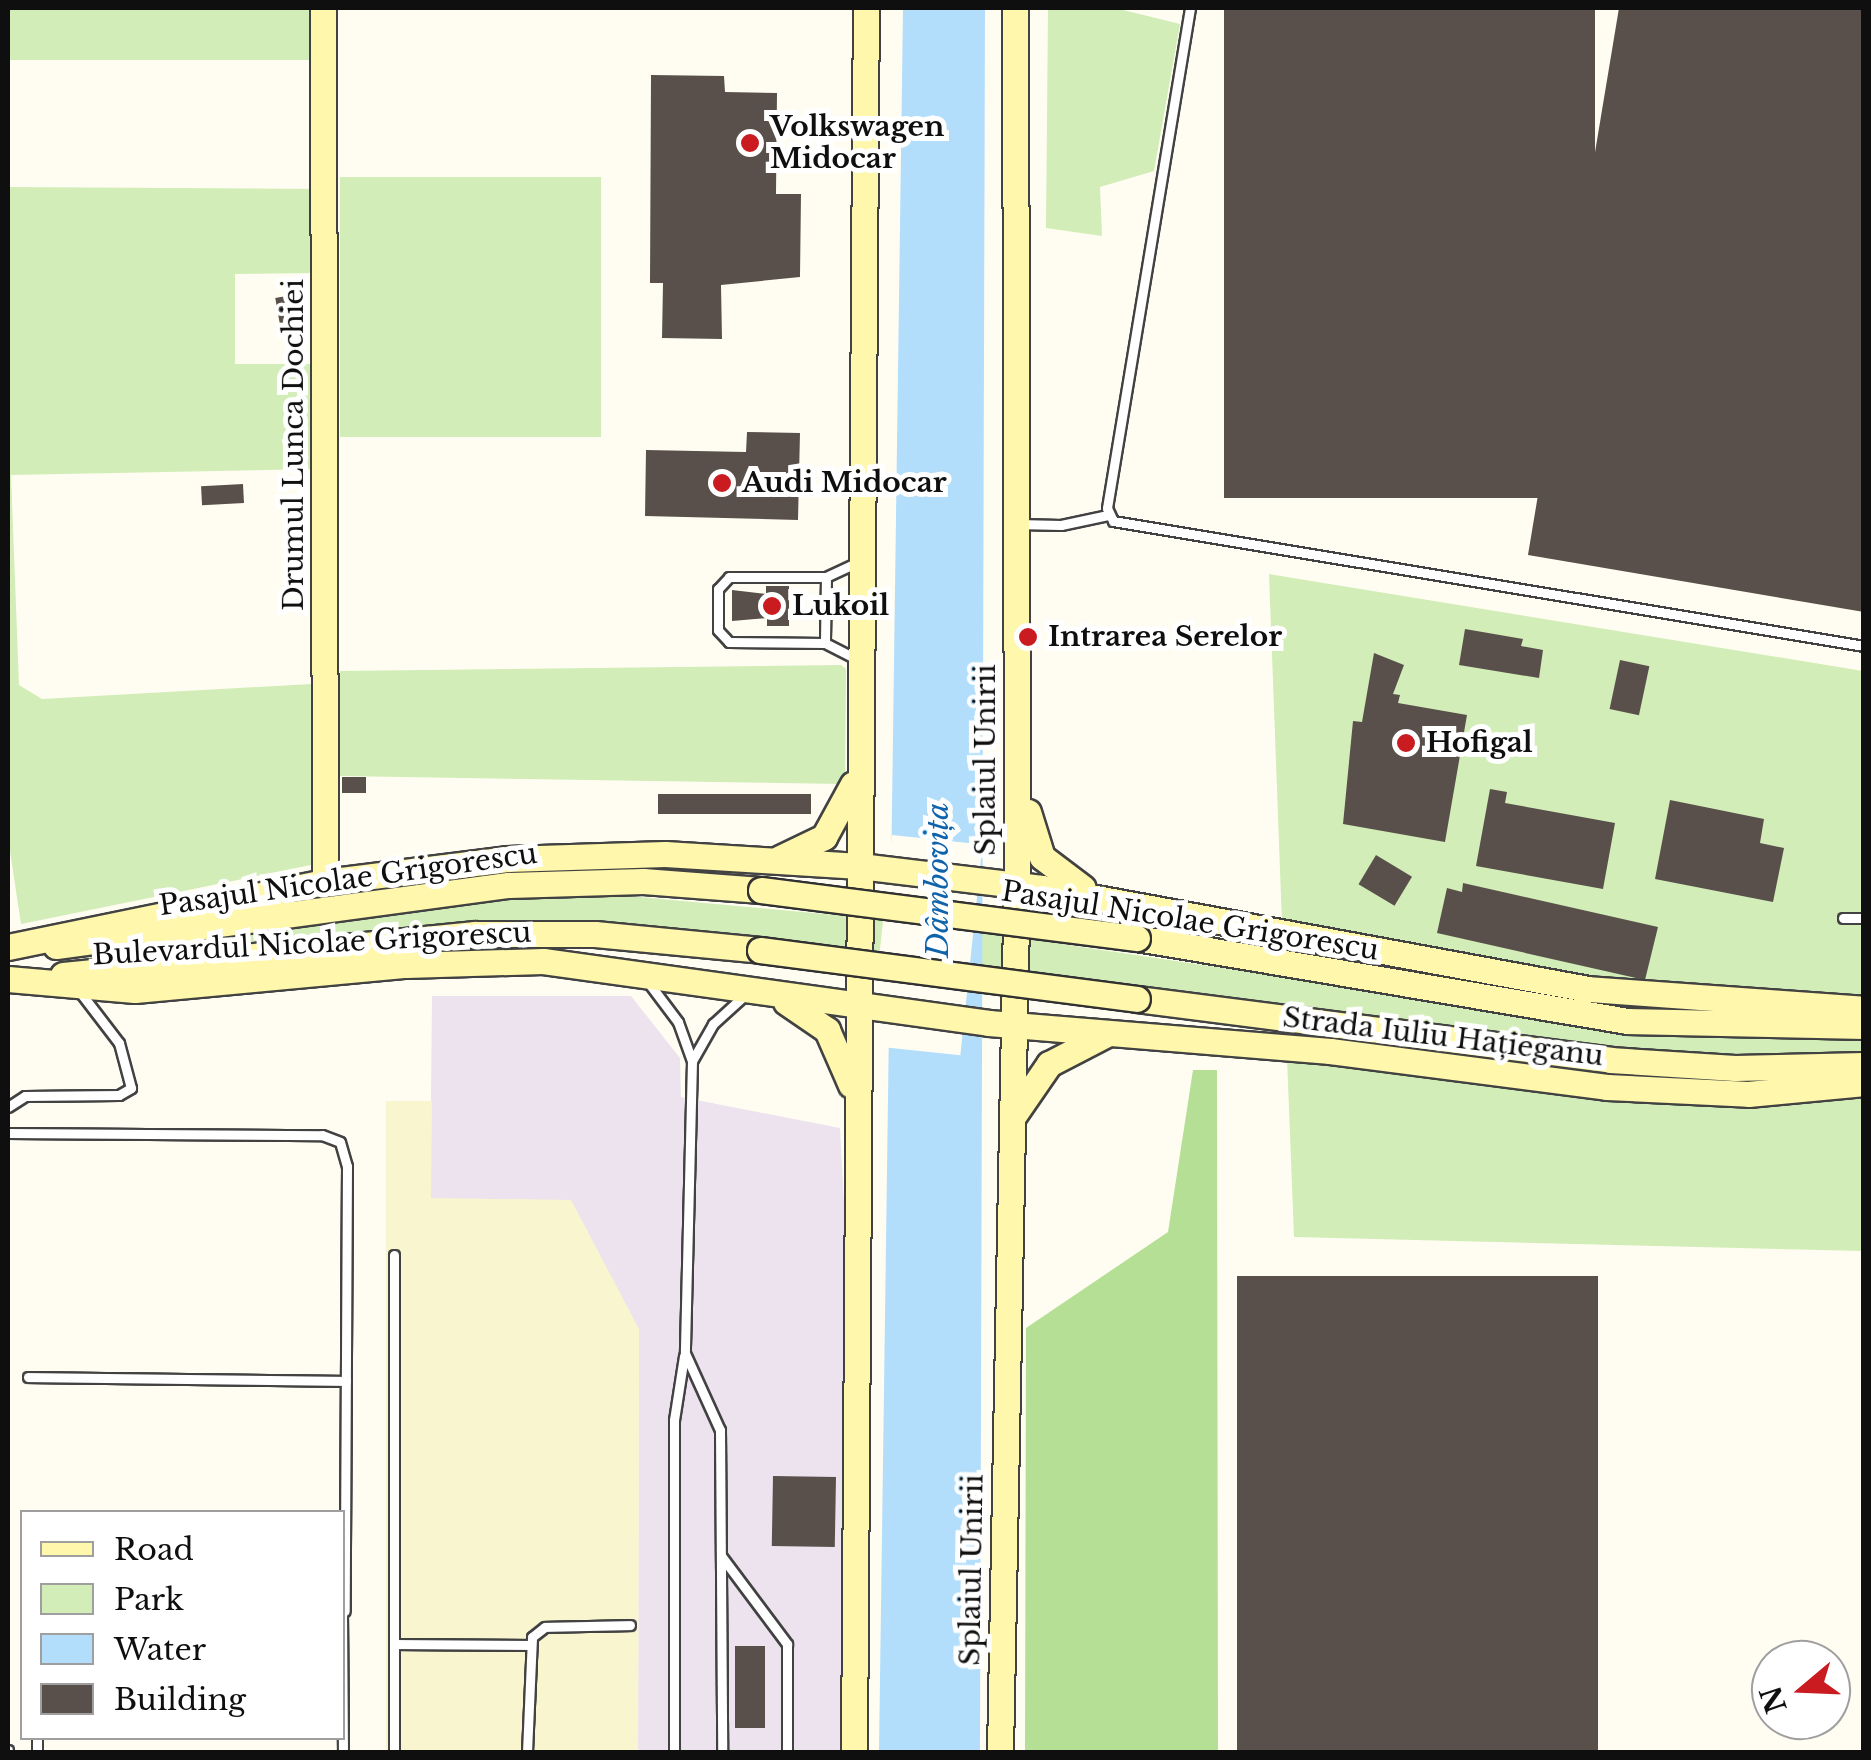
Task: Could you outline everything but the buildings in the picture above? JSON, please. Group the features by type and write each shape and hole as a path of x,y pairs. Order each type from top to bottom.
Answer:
{"main road":[{"name":"Drumul Lunca Dochiei","path":"323,8 325,882"},
{"path":"854,1752 866,8"},
{"name":"Splaiul Unirii","path":"1000,1752 1017,884 1012,523 1015,8"},
{"path":"1017,748 1042,857 1059,874 1109,900"},
{"path":"773,860 824,837 859,770"},
{"name":"Bulevardul Nicolae Grigorescu","path":"19,946 121,920 325,882 553,856 773,860 1017,884"},
{"name":"Pasajul Nicolae Grigorescu","path":"19,946 107,944 510,885 643,881 761,890 1137,938 1627,1021 1864,1026"},
{"path":"1017,884 1556,985 1864,1009"},
{"path":"20,979 475,934 566,932 760,950 1610,1060 1734,1068 1864,1065"},
{"name":"Bulevardul Nicolae Grigorescu","path":"20,979 71,986 160,989 466,961 636,970 858,1006 1015,1026"},
{"path":"754,988 819,1022 857,1102"},
{"name":"Strada Iuliu Hațieganu","path":"1015,1026 1693,1092 1785,1094 1864,1083"},
{"path":"1012,1120 1049,1064 1110,1034"}],"lane":[{"path":"1190,8 1108,515 1113,521 1864,646"},
{"path":"1012,523 1061,525 1108,515"},
{"path":"860,561 826,577 729,577 718,589 718,630 729,642 825,643 860,661"},
{"path":"825,643 826,577"},
{"path":"1844,918 1864,918"},
{"path":"636,970 678,1022 692,1061 685,1353 674,1420 674,1752"},
{"path":"8,1107 25,1096 119,1095 131,1088 132,1074 113,1032 71,986"},
{"path":"692,1061 713,1024 754,988"},
{"path":"8,1132 322,1135 340,1142 347,1166 345,1510"},
{"path":"394,1255 394,1752"},
{"path":"685,1353 720,1430 722,1752"},
{"path":"28,1377 346,1381"},
{"path":"721,1554 787,1644 787,1752"},
{"path":"528,1752 528,1645 544,1627 630,1626"},
{"path":"395,1644 528,1645"}],"shaded area":[{"path":"432,996 631,996 680,1058 681,1097 840,1128 849,1297 845,1752 638,1752 639,1329 430,1198"},
{"path":"386,1101 432,1101 431,1198 571,1200 639,1329 638,1752 386,1752"}],"green space":[{"path":"8,8 316,8 316,60 8,60"},
{"path":"1048,8 1115,8 1180,24 1154,171 1100,187 1102,236 1046,228"},
{"path":"340,177 601,177 601,437 340,437"},
{"path":"8,187 318,189 316,273 235,274 235,364 315,364 315,469 11,475 19,685 42,699 312,684 311,865 21,924 8,838"},
{"path":"1269,574 1863,671 1863,1251 1294,1237 1285,1006 661,932 78,964 83,954 475,898 597,893 921,923 1284,977"},
{"path":"841,665 846,669 845,784 340,776 340,671"},
{"path":"1193,1070 1217,1070 1218,1752 1025,1752 1026,1328 1168,1232"}],"water":[{"name":"Dâmbovița","path":"903,8 985,8 980,1752 879,1752"}],"pier":[{"path":"892,835 983,845 960,1055 870,1046"}],"place":[{"name":"Volkswagen Midocar","path":"750,143"},
{"name":"Audi Midocar","path":"722,483"},
{"name":"Lukoil","path":"772,606"},
{"name":"Intrarea Serelor","path":"1028,637"},
{"name":"Hofigal","path":"1406,743"}]}
